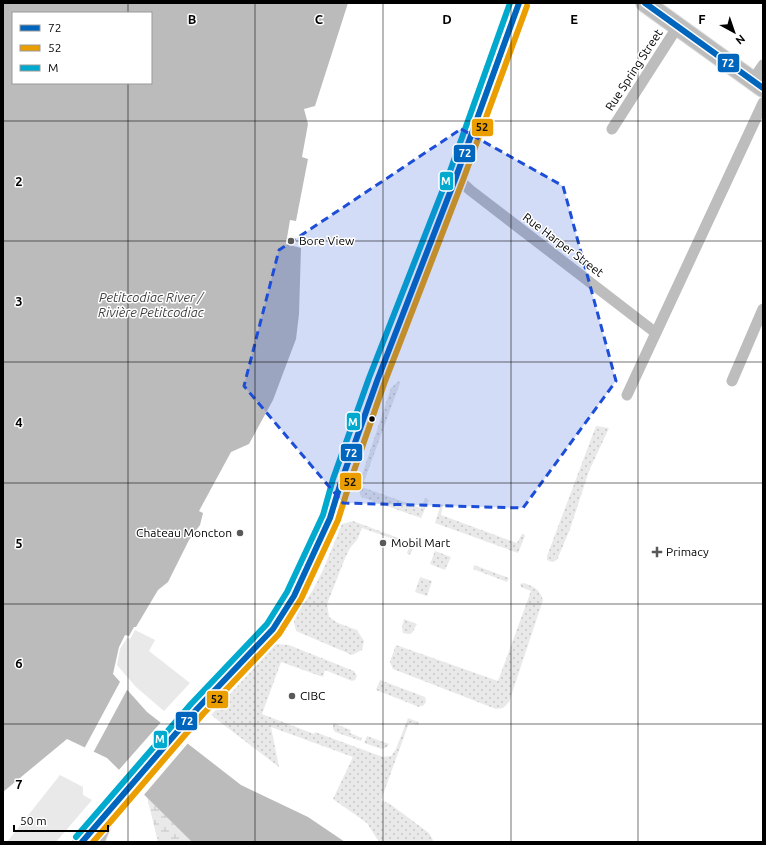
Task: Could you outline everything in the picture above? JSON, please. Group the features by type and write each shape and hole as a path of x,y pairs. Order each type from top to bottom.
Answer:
{"highway":[{"path":"93,842 103,818"}],"main road":[{"path":"82,842 197,709 273,629 294,596 330,518 341,482 377,381 456,177 519,3"},
{"path":"645,3 758,84"}],"street":[{"name":"Rue Spring Street","path":"612,129 678,26"},
{"path":"758,84 763,65"},
{"path":"627,395 763,103"},
{"name":"Rue Harper Street","path":"456,177 470,190 656,333"},
{"path":"732,381 763,309"}],"highlighted area":[{"path":"461,129 563,186 616,381 523,508 343,503 244,386 279,250"}],"green space":[{"path":"399,381 400,383 362,487 421,508 425,498 429,500 421,518 361,497 358,487 391,388"},
{"path":"596,426 609,428 589,471 570,529 557,560 552,562 547,560 547,556"},
{"path":"441,504 443,505 441,515 517,543 522,534 524,534 525,536 518,553 435,523"},
{"path":"353,521 412,543 413,548 409,555 407,553 410,545 362,528 357,540 350,548 327,604 329,617 338,623 357,630 364,641 362,650 352,655 296,631 294,622 297,614 313,590 323,570 342,524"},
{"path":"435,551 451,557 445,570 430,564"},
{"path":"474,565 509,578 507,582 473,569"},
{"path":"420,577 432,581 427,596 415,592"},
{"path":"524,583 536,589 540,593 543,600 509,702 503,708 496,709 393,669 390,662 396,645 498,681 531,591 521,587 520,584"},
{"path":"404,619 417,624 412,633 403,633 402,628"},
{"path":"135,630 155,640 149,651 190,683 164,711 136,687 117,665 120,649 127,638 130,639"},
{"path":"276,644 289,645 354,671 357,676 355,680 352,681 325,670 323,677 281,662 262,714 314,734 315,732 383,757 391,756 396,749 408,718 418,722 418,725 409,723 381,800 390,804 429,833 434,842 379,842 367,823 333,799 353,757 271,727 279,767 211,715"},
{"path":"380,680 425,697 426,702 424,705 419,707 376,690"},
{"path":"333,723 351,730 350,733 362,738 361,741 335,732 333,729"},
{"path":"367,736 389,744 387,747 382,749 364,743"},
{"path":"60,775 83,787 83,795 92,800 56,842 7,842"},
{"path":"147,797 192,842 158,842"}],"water":[{"name":"Petitcodiac River / Rivière Petitcodiac","path":"3,3 348,3 315,106 304,109 308,124 302,157 308,159 296,221 290,220 286,244 301,248 299,314 296,339 273,400 249,444 231,452 199,511 203,513 200,525 189,540 168,582 158,590 129,636 125,635 119,647 113,674 147,712 241,785 308,817 345,842 192,842 107,758 67,739 3,792"}],"pier":[{"path":"121,680 128,688 93,753 84,749"},
{"path":"162,721 189,742 143,796 118,771"}],"transit line":[{"name":"M","path":"76,837 191,704 267,624 287,592 323,515 333,479 369,378 449,174 510,3"},
{"name":"72","path":"82,842 197,709 273,629 294,596 330,518 341,482 377,381 456,177 519,3"},
{"name":"72","path":"645,3 763,88"},
{"name":"52","path":"93,842 203,714 279,634 301,599 338,520 384,384 463,180 527,6"}],"place":[{"name":"Bore View","path":"291,241"},
{"name":"Chateau Moncton","path":"240,533"},
{"name":"Mobil Mart","path":"383,543"},
{"name":"Primacy","path":"657,552"},
{"name":"CIBC","path":"292,696"}]}
